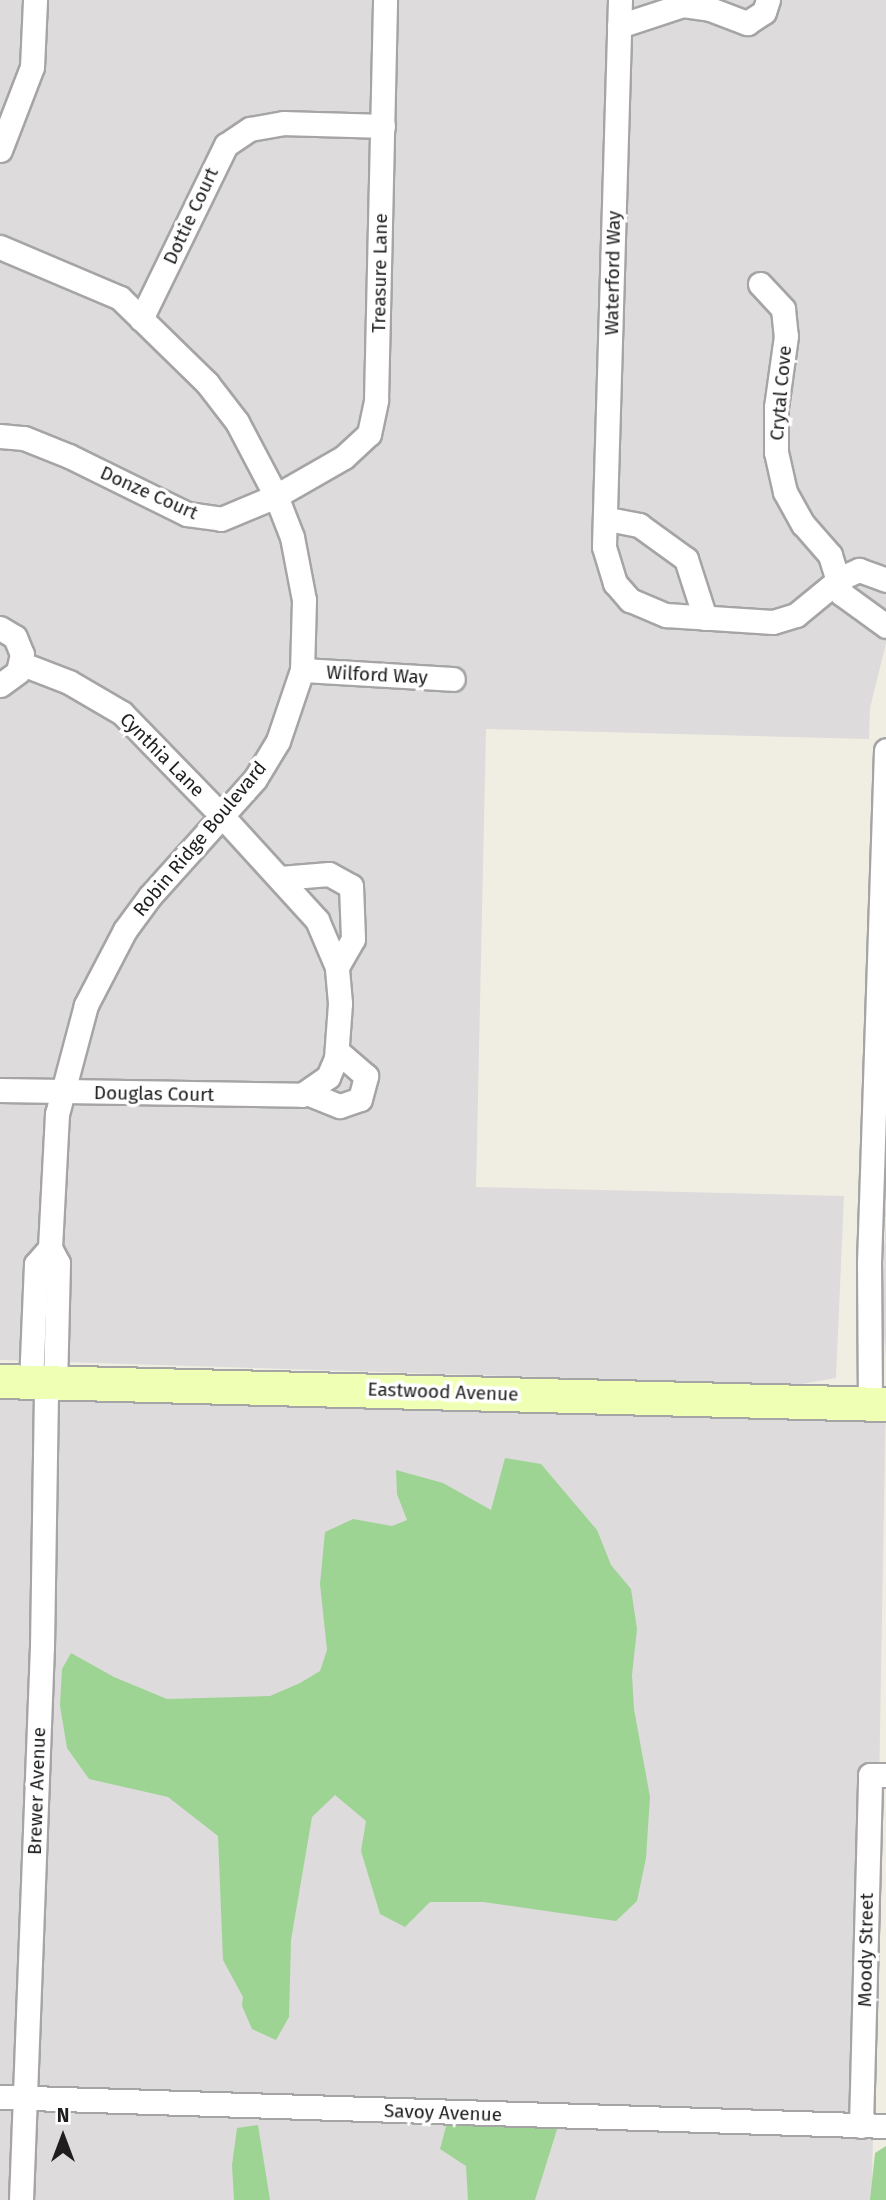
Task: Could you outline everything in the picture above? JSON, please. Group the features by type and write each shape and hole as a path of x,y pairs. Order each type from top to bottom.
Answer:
{"street":[{"path":"0,150 32,67 36,0"},
{"name":"Treasure Lane","path":"276,496 344,457 369,434 376,400 385,0"},
{"name":"Waterford Way","path":"620,0 608,520 604,547 615,583 630,600 666,615 774,622 796,615 841,578"},
{"path":"619,26 683,5 710,9 747,23 764,12 768,0"},
{"name":"Dottie Court","path":"141,319 226,145 250,129 285,123 383,126"},
{"path":"0,247 120,298 207,383 246,438 276,496"},
{"name":"Crytal Cove","path":"760,284 783,309 786,337 776,407 776,452 785,492 841,578 842,594 886,626"},
{"name":"Donze Court","path":"0,436 24,438 69,456 197,517 236,516 276,496"},
{"name":"Robin Ridge Boulevard","path":"33,1382 36,1264 50,1248 53,1151 61,1092 86,1005 125,930 150,896 255,779 278,741 302,670 302,578 276,496"},
{"path":"608,520 639,526 685,559 705,618"},
{"path":"841,578 859,570 886,580"},
{"path":"0,628 20,645 22,664 13,679 0,685"},
{"name":"Cynthia Lane","path":"22,664 69,682 122,713 281,878 317,920 337,967 337,1051 328,1077 307,1093"},
{"name":"Wilford Way","path":"302,670 453,679"},
{"path":"878,1404 869,1263 886,750"},
{"name":"Cynthia Lane","path":"281,878 329,874 351,886 354,939 337,967"},
{"path":"307,1093 340,1106 360,1100 366,1076 337,1051"},
{"name":"Douglas Court","path":"0,1090 290,1097 307,1093"},
{"name":"Eastwood Avenue","path":"33,1382 878,1404"},
{"name":"Brewer Avenue","path":"21,2200 42,1659 33,1382"},
{"name":"Moody Street","path":"861,2126 878,1775"},
{"name":"Savoy Avenue","path":"0,2097 886,2126"}],"shaded area":[{"path":"0,0 886,0 886,643 870,708 869,739 486,729 476,1187 844,1196 836,1378 796,1385 0,1360"},
{"path":"886,795 886,1217 871,1216"},
{"path":"886,1217 886,1358 881,1303"},
{"path":"0,1381 886,1396 872,2200 0,2200"}],"green space":[{"path":"505,1458 541,1464 597,1530 611,1565 631,1589 637,1629 632,1675 634,1709 650,1797 646,1858 637,1901 616,1921 483,1902 430,1902 405,1927 380,1914 361,1851 366,1821 335,1795 312,1817 291,1940 289,2017 276,2040 252,2029 242,2006 243,1997 223,1960 218,1836 168,1797 89,1779 67,1748 60,1706 62,1669 71,1653 114,1677 167,1699 270,1696 300,1683 320,1671 327,1650 320,1584 325,1532 353,1519 392,1526 407,1520 397,1494 396,1470 443,1483 491,1510"},
{"path":"447,2123 559,2123 535,2200 468,2200 466,2166 440,2149"},
{"path":"258,2125 270,2200 234,2200 232,2165 237,2128"},
{"path":"886,2146 886,2200 870,2200 875,2153"}]}
